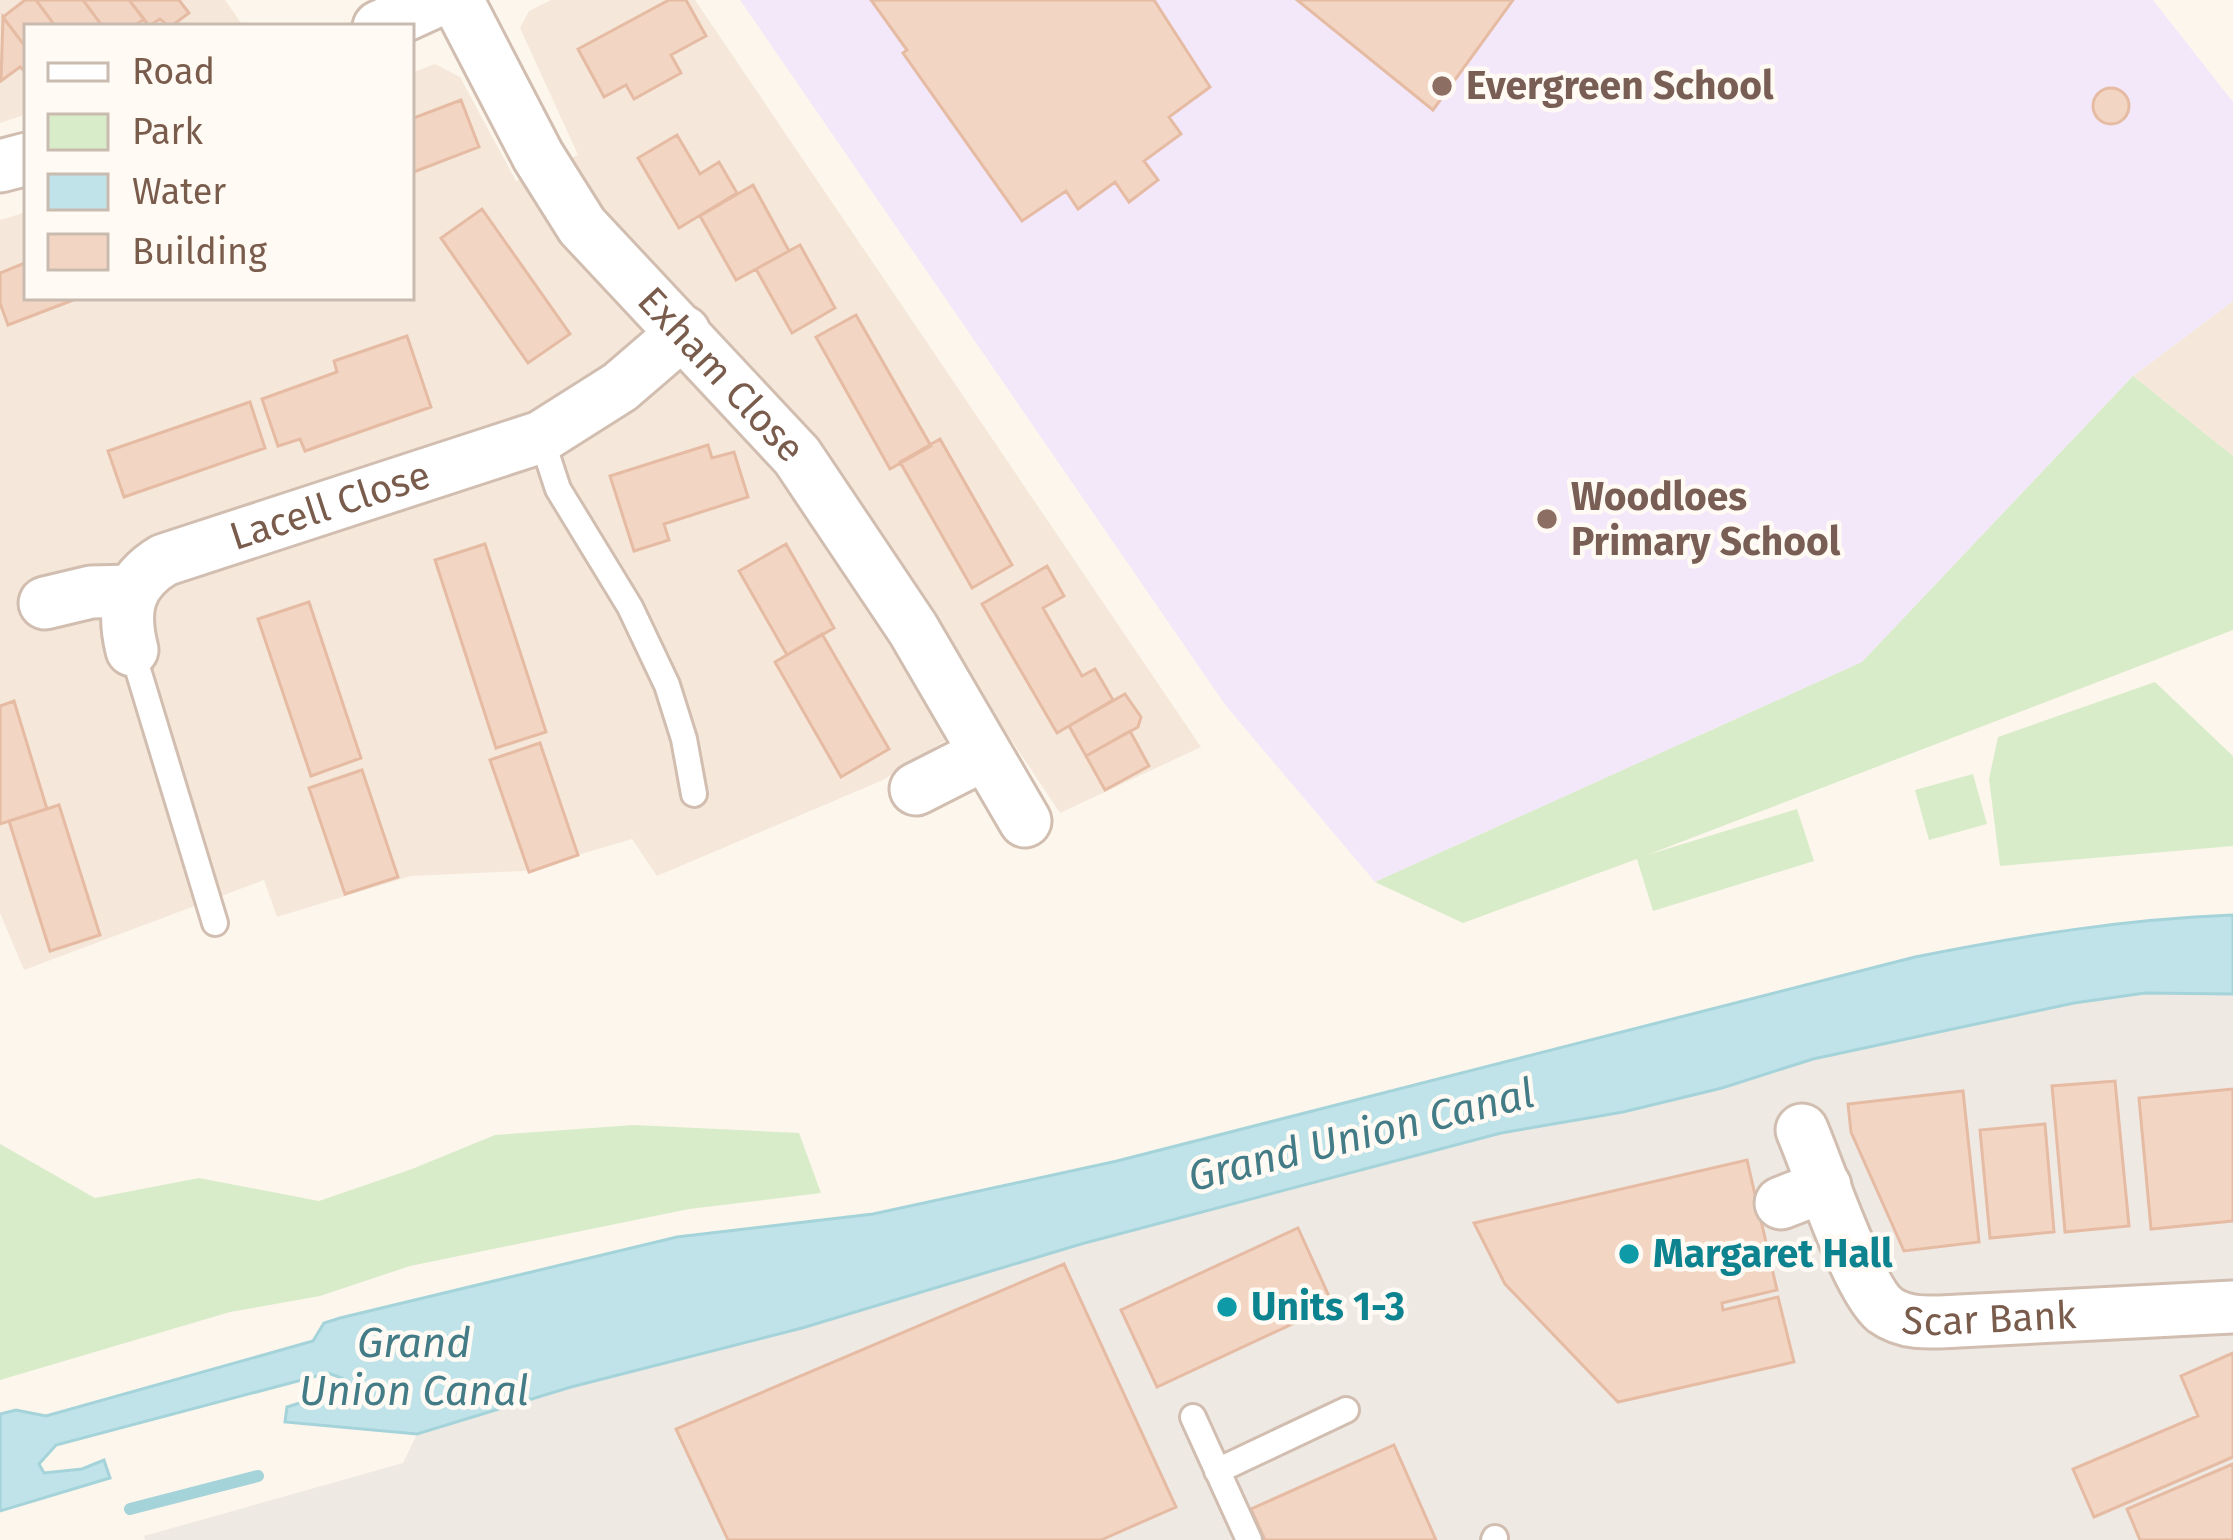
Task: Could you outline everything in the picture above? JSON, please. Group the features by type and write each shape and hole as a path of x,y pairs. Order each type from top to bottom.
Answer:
{"street":[{"path":"386,24 438,0"},
{"name":"Exham Close","path":"457,0 538,156 582,226 797,456 913,629 1025,821"},
{"name":"Lacell Close","path":"132,591 148,569 164,560 541,437 620,387 684,332"},
{"path":"45,603 91,592 132,591 126,612 132,650"},
{"path":"916,789 983,755"},
{"name":"Scar Bank","path":"1802,1130 1803,1194 1873,1297 1900,1318 1959,1321 2233,1307"}],"lane":[{"path":"541,437 558,489 630,607 667,685 694,794"},
{"path":"132,650 215,923"},
{"path":"1217,1471 1346,1410"},
{"path":"1193,1417 1249,1540"}],"shaded area":[{"path":"0,0 225,0 242,24 24,24 24,115 0,123"},
{"path":"551,0 695,0 1201,747 1060,813 992,711 883,780 657,876 632,839 524,871 411,876 277,917 264,880 24,970 0,913 0,220 24,213 24,300 414,300 414,72 435,64 460,77 516,181 578,155 520,28 529,11"},
{"name":"Woodloes Primary School","path":"740,0 2153,0 2233,102 2233,301 2133,376 1862,662 1375,882 1226,706"},
{"path":"2233,301 2233,456 2133,376"},
{"path":"2145,993 2233,994 2233,1540 145,1540 144,1536 403,1463 417,1434 571,1387 802,1328 1081,1244 1501,1133 1623,1112 1722,1088 1813,1059 2074,1003"}],"green space":[{"path":"2133,376 2233,456 2233,630 1647,855 1797,809 1814,861 1653,911 1637,859 1463,923 1375,882 1862,662"},
{"path":"2155,682 2233,756 2233,846 2000,866 1989,779 1998,737"},
{"path":"1973,774 1987,824 1929,840 1915,790"},
{"path":"634,1125 799,1133 821,1193 689,1209 410,1266 320,1296 230,1312 0,1380 0,1144 95,1198 199,1178 319,1201 495,1135"}],"water":[{"name":"Grand Union Canal","path":"2233,915 2233,994 2145,993 2074,1003 1813,1059 1623,1112 1501,1133 1081,1244 802,1328 571,1387 417,1434 285,1422 287,1407 335,1392 342,1378 328,1373 56,1445 39,1464 44,1473 82,1469 104,1460 110,1478 0,1511 0,1414 16,1410 46,1416 313,1341 324,1323 340,1318 677,1237 873,1214 1117,1161 1915,957 2073,930"}],"building":[{"path":"25,0 36,0 54,24 24,24 24,45 3,17"},
{"path":"36,0 83,0 101,24 54,24"},
{"path":"83,0 129,0 144,19 137,24 101,24"},
{"path":"129,0 179,0 189,13 174,24 160,19 147,24"},
{"path":"669,0 686,0 706,36 671,55 681,73 634,99 626,85 604,97 578,49"},
{"path":"871,0 1154,0 1210,87 1169,117 1181,134 1144,161 1158,180 1129,202 1115,182 1078,209 1066,191 1022,221"},
{"path":"1297,0 1513,0 1433,110"},
{"path":"3,17 24,45 24,70 20,67 1,81"},
{"path":"2111,88 2124,93 2129,106 2124,119 2111,124 2098,119 2093,106 2098,93"},
{"path":"461,100 479,147 414,172 414,118"},
{"path":"677,135 700,174 719,162 737,193 679,228 638,158"},
{"path":"753,185 789,251 736,280 700,216"},
{"path":"482,209 570,334 528,363 441,238"},
{"path":"800,245 835,308 792,333 756,269"},
{"path":"24,263 24,300 73,300 8,325 0,303 0,273"},
{"path":"856,315 931,446 890,469 816,337"},
{"path":"407,336 431,407 305,451 300,439 278,446 262,399 337,372 334,361"},
{"path":"250,402 265,448 124,497 108,451"},
{"path":"940,439 1012,565 972,588 900,462"},
{"path":"708,445 712,458 734,452 748,497 664,524 669,540 634,551 610,476"},
{"path":"485,544 546,732 496,748 435,560"},
{"path":"786,544 834,628 787,655 739,571"},
{"path":"1047,566 1064,596 1043,608 1082,676 1095,669 1113,700 1057,733 982,604"},
{"path":"309,602 361,758 311,776 258,619"},
{"path":"822,634 889,749 841,777 775,662"},
{"path":"1125,694 1141,717 1138,727 1086,756 1069,726"},
{"path":"14,701 47,809 0,824 0,706"},
{"path":"1130,731 1149,766 1105,790 1086,756"},
{"path":"540,743 578,855 529,872 490,760"},
{"path":"362,770 398,877 345,894 309,788"},
{"path":"59,805 100,935 50,951 9,821"},
{"path":"2115,1081 2129,1226 2065,1232 2052,1086"},
{"path":"2233,1089 2233,1221 2151,1229 2139,1098"},
{"path":"1963,1091 1979,1242 1904,1251 1851,1132 1848,1104"},
{"path":"2045,1124 2054,1232 1990,1238 1980,1130"},
{"name":"Margaret Hall","path":"1747,1160 1777,1290 1722,1303 1723,1310 1778,1297 1794,1362 1618,1402 1505,1284 1474,1223"},
{"name":"Units 1-3","path":"1298,1228 1333,1305 1157,1387 1121,1310"},
{"path":"1064,1264 1176,1507 1101,1540 728,1540 676,1429"},
{"path":"2233,1353 2233,1457 2094,1517 2073,1469 2198,1416 2181,1376"},
{"path":"1394,1445 1436,1540 1265,1540 1251,1509"},
{"path":"2233,1464 2233,1540 2140,1540 2127,1509"}],"waterway":[{"path":"130,1509 258,1476"}],"place":[{"name":"Evergreen School","path":"1442,86"},
{"name":"Woodloes Primary School","path":"1547,519"},
{"name":"Margaret Hall","path":"1629,1254"},
{"name":"Units 1-3","path":"1227,1307"}]}
